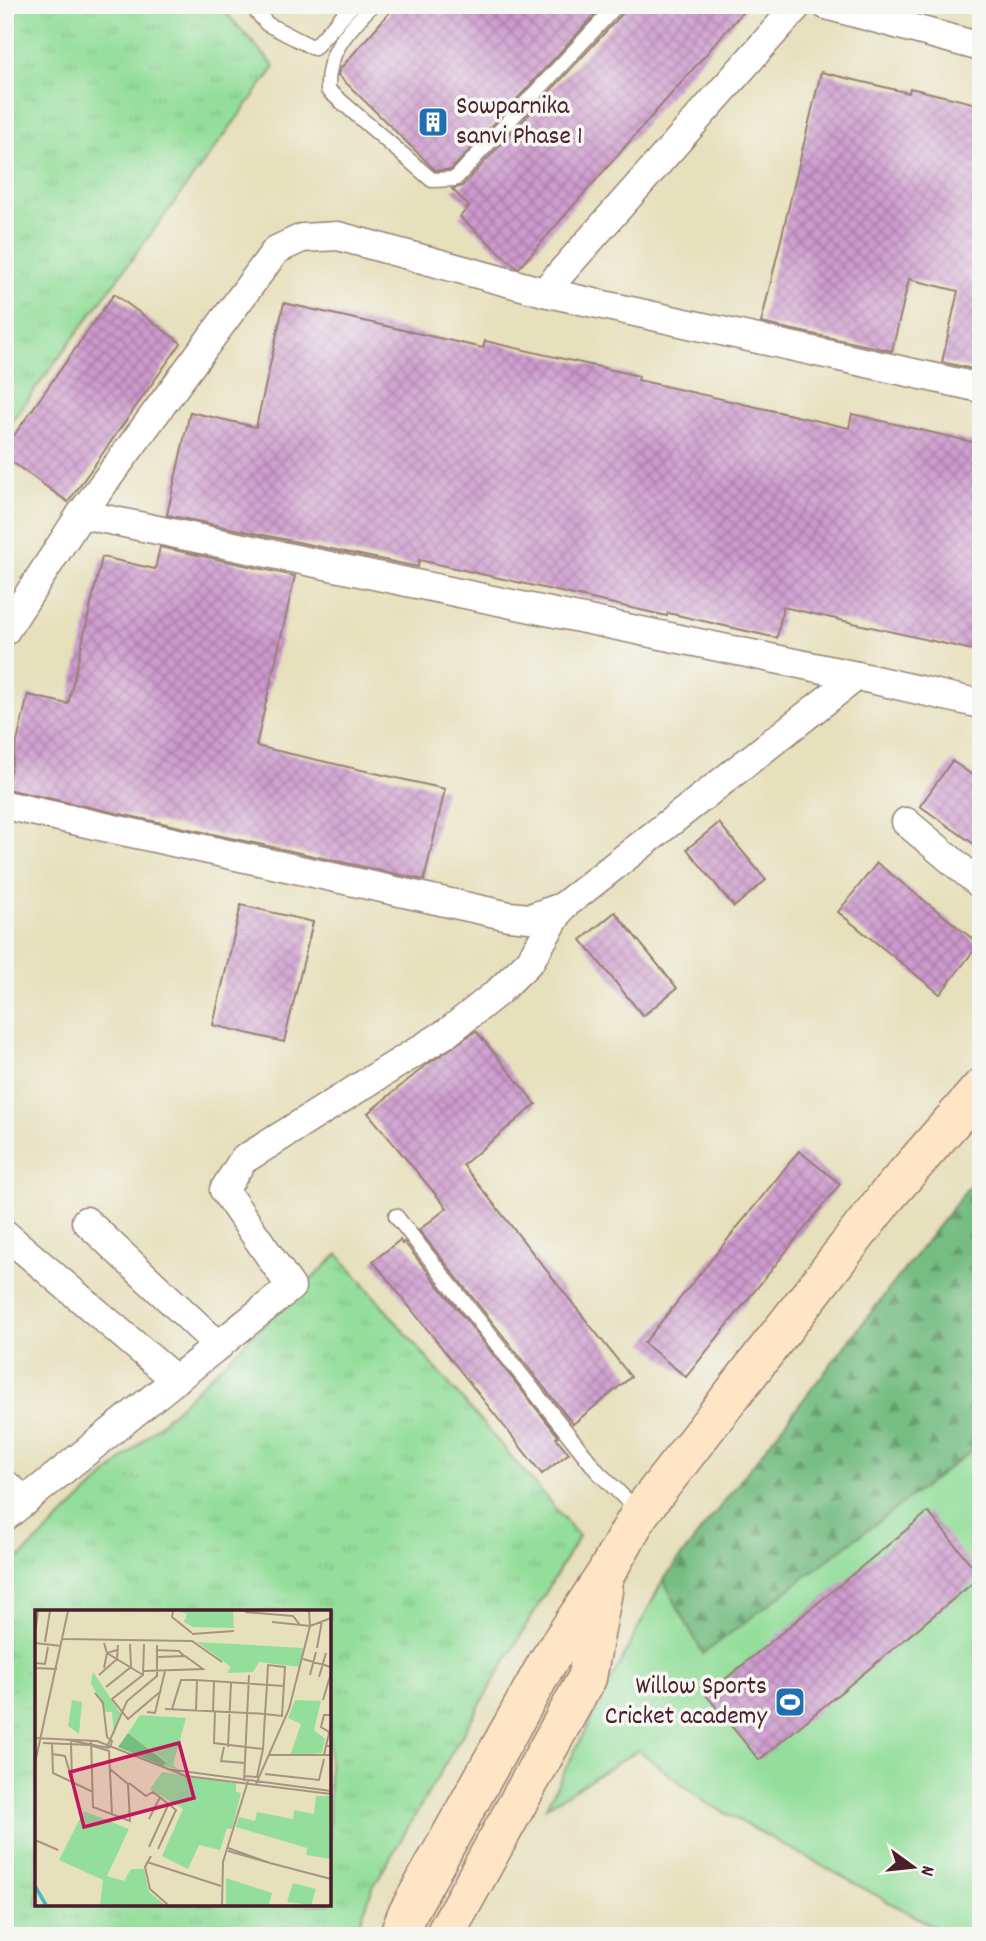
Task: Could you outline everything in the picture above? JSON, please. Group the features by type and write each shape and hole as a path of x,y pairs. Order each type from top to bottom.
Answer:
{"street":[{"path":"544,292 798,5"},
{"path":"826,5 879,11 981,47"},
{"path":"5,631 81,514 276,250 302,238 338,236 544,292 981,388"},
{"path":"81,514 981,704"},
{"path":"5,805 509,916 530,918 562,907 857,676"},
{"path":"906,822 981,885"},
{"path":"12,1501 176,1380 291,1287 224,1190 243,1160 468,1016 530,961 562,907"},
{"path":"398,1936 406,1916 547,1663 606,1576 640,1513 886,1197 981,1088"},
{"path":"86,1221 219,1346"},
{"path":"5,1234 176,1380"},
{"path":"444,1936 587,1678 606,1576"}],"lane":[{"path":"251,5 267,24 314,48 352,5"},
{"path":"372,5 341,40 327,72 328,90 432,180 455,179 617,5"},
{"path":"396,1216 598,1472 640,1513"}],"green space":[{"path":"5,5 219,5 275,67 5,430"},
{"path":"981,1171 981,1444 703,1655 663,1580"},
{"path":"338,1254 579,1536 373,1887 355,1936 5,1936 5,1572"},
{"name":"Willow Sports Cricket academy","path":"981,1444 981,1936 951,1936 705,1802 638,1750 546,1807 663,1580 703,1654"}],"building":[{"name":"Sowparnika sanvi Phase 1","path":"396,5 604,5 451,170 435,170 338,75 340,69"},
{"path":"626,5 749,5 519,268 516,267 460,217 469,206 452,189 462,186 624,12"},
{"path":"821,72 909,93 910,88 981,105 981,371 942,362 958,291 909,279 892,351 761,323"},
{"path":"114,294 181,343 68,502 5,457 5,448"},
{"path":"284,303 483,348 485,341 639,376 638,380 849,428 852,414 981,444 981,652 783,607 777,638 419,560 418,567 167,515 190,412 256,427"},
{"path":"160,547 295,576 256,746 445,789 424,880 6,789 28,695 68,704 102,557 155,569"},
{"path":"952,761 981,781 981,849 920,806"},
{"path":"719,823 766,880 734,907 687,849"},
{"path":"877,863 979,944 940,994 838,912"},
{"path":"241,905 313,922 284,1042 213,1025"},
{"path":"615,912 677,988 643,1016 581,940"},
{"path":"476,1031 536,1104 463,1165 631,1377 573,1424 419,1230 447,1208 368,1113 425,1066"},
{"path":"799,1151 840,1184 686,1377 644,1343"},
{"path":"400,1240 569,1453 542,1474 373,1261"},
{"path":"928,1512 981,1576 759,1760 706,1695"}],"place":[{"name":"Sowparnika sanvi Phase 1","path":"433,122"},
{"name":"Willow Sports Cricket academy","path":"790,1702"}]}
